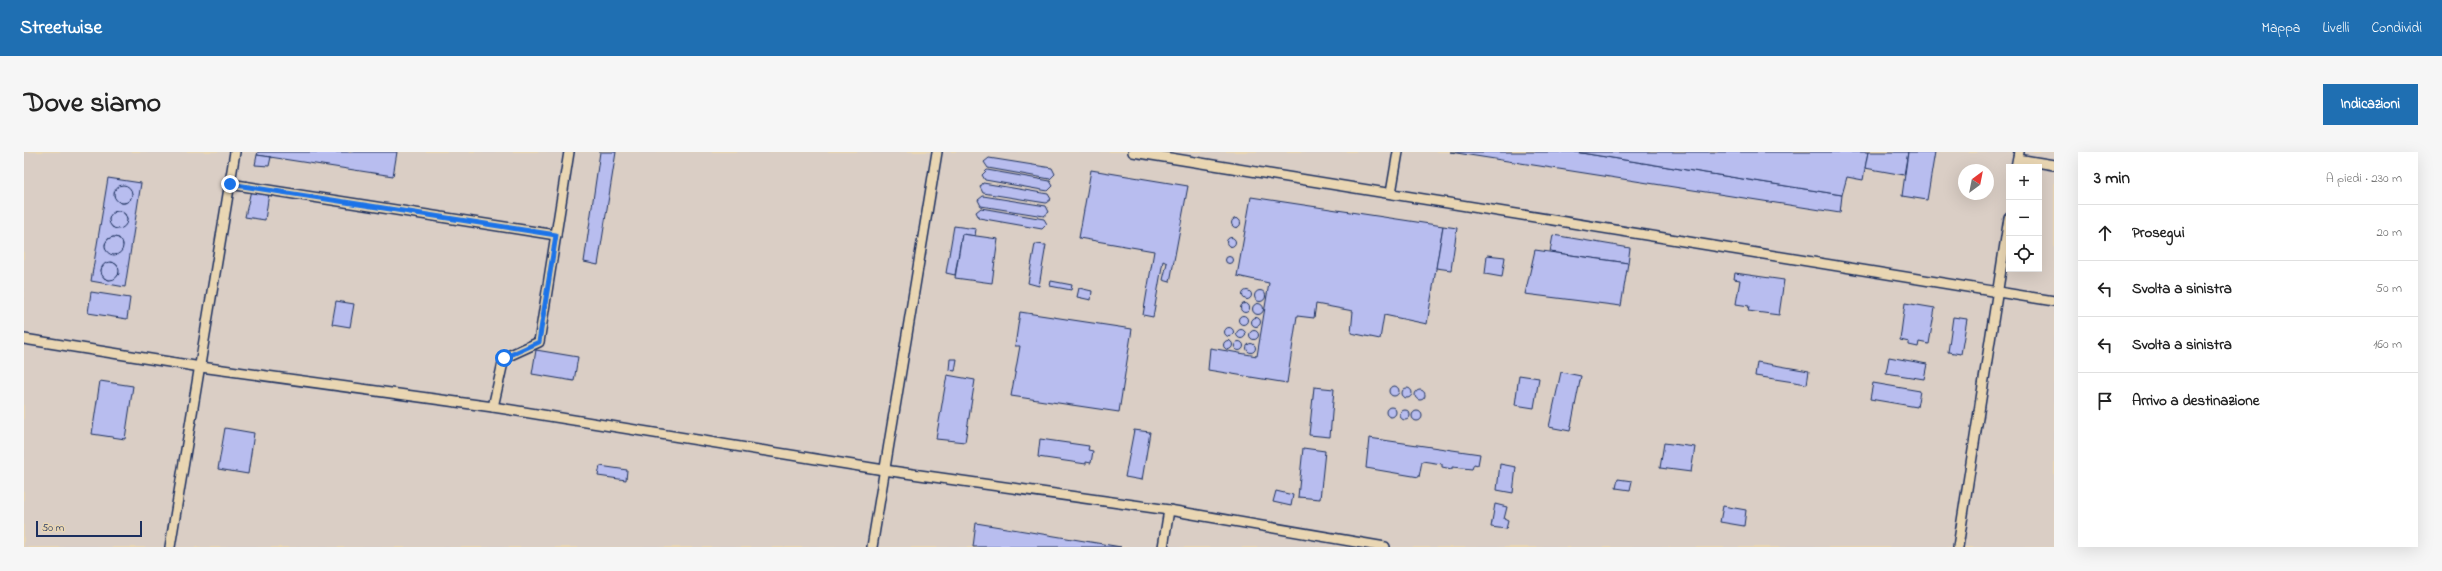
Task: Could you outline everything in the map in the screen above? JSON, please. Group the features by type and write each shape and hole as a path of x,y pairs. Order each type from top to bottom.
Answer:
{"lane":[{"path":"170,547 235,152"},
{"path":"493,407 504,358 539,342 569,152"},
{"path":"872,547 937,152"},
{"path":"1133,152 2054,301"},
{"path":"1391,194 1398,152"},
{"path":"2017,159 2054,165"},
{"path":"230,184 556,235"},
{"path":"1958,547 2007,236"},
{"path":"24,339 200,367 493,407 884,470 1169,510 1385,547"},
{"path":"1163,547 1169,510"}],"shaded area":[{"path":"24,152 2054,152 2054,547 24,547"}],"building":[{"path":"258,152 397,152 393,176 257,155"},
{"path":"600,152 616,152 598,265 584,262"},
{"path":"1450,152 1575,152 1842,195 1840,213"},
{"path":"1575,152 1868,152 1863,180 1847,177 1842,195"},
{"path":"1868,152 1908,152 1904,175 1865,168"},
{"path":"1908,152 1935,152 1927,200 1902,196"},
{"path":"257,155 271,157 269,166 255,165"},
{"path":"989,158 1052,168 1055,174 1050,179 988,168 984,162"},
{"path":"987,170 1050,181 1053,186 1048,191 985,180 982,175"},
{"path":"1091,170 1188,186 1170,282 1163,280 1167,263 1163,261 1153,317 1143,315 1154,251 1079,238"},
{"path":"108,178 141,183 125,287 91,281","holes":["122,186 130,189 132,194 130,200 125,203 120,203 114,196 117,188","120,211 125,214 127,220 123,227 117,229 112,227 109,219 114,212","113,237 119,238 123,245 119,253 113,254 106,250 105,244 108,239","112,262 117,265 119,274 115,278 109,280 104,278 101,270 104,265"]},
{"path":"983,183 1048,194 1051,199 1046,203 983,193 980,187"},
{"path":"123,185 129,188 132,194 129,200 123,203 117,200 114,194 117,188"},
{"path":"251,190 269,193 265,220 245,217"},
{"path":"983,196 1046,206 1049,212 1044,216 981,206 978,200"},
{"path":"1251,197 1443,226 1427,324 1384,315 1380,339 1351,333 1353,311 1316,304 1314,318 1297,316 1287,383 1208,370 1210,348 1257,356 1269,283 1237,276"},
{"path":"981,208 1044,219 1047,224 1042,229 979,218 976,212"},
{"path":"118,211 124,214 127,220 124,226 118,229 112,226 109,220 112,214"},
{"path":"1236,218 1241,223 1236,228 1231,223"},
{"path":"954,226 976,229 975,236 962,234 955,275 946,273"},
{"path":"1443,226 1457,228 1451,270 1436,268"},
{"path":"962,234 998,239 992,283 955,278"},
{"path":"1553,235 1630,248 1628,263 1550,252"},
{"path":"114,237 120,240 123,246 120,252 114,255 108,252 105,246 108,240"},
{"path":"1231,237 1236,242 1231,247 1226,242"},
{"path":"1035,244 1046,245 1039,286 1028,283"},
{"path":"1535,250 1628,263 1621,306 1525,294"},
{"path":"1487,255 1505,257 1502,277 1485,274"},
{"path":"1229,256 1232,257 1232,263 1229,264 1226,263 1225,260 1226,257"},
{"path":"110,262 116,265 119,271 116,277 110,280 104,277 101,271 104,265"},
{"path":"1735,273 1784,280 1779,315 1748,311 1749,306 1736,304 1740,280 1734,279"},
{"path":"1051,281 1072,285 1071,290 1050,286"},
{"path":"1079,288 1092,291 1091,300 1077,297"},
{"path":"1245,291 1249,291 1251,295 1249,299 1245,299 1243,297 1243,293"},
{"path":"1258,291 1262,291 1264,292 1264,300 1258,301 1255,298 1255,294"},
{"path":"91,292 130,298 127,319 88,313"},
{"path":"336,301 354,304 350,327 332,324"},
{"path":"1905,303 1935,308 1929,344 1919,342 1918,347 1909,345 1909,342 1900,340"},
{"path":"1243,304 1247,304 1249,308 1247,312 1243,312 1241,310 1241,306"},
{"path":"1256,304 1260,304 1262,305 1262,313 1256,314 1253,311 1253,307"},
{"path":"1020,312 1132,329 1119,412 1011,396 1020,346 1015,346"},
{"path":"1241,316 1245,316 1247,320 1245,324 1241,324 1239,322 1239,318"},
{"path":"1953,317 1967,319 1961,354 1948,352"},
{"path":"1254,318 1258,318 1260,322 1258,326 1254,326 1252,324 1252,320"},
{"path":"1227,328 1231,328 1233,332 1231,336 1227,336 1225,334 1225,330"},
{"path":"1239,330 1243,330 1245,334 1243,338 1239,338 1237,336 1237,332"},
{"path":"1252,331 1256,331 1258,335 1256,339 1252,339 1250,337 1250,333"},
{"path":"1226,341 1230,341 1232,345 1230,349 1226,349 1224,347 1224,343"},
{"path":"1237,342 1241,342 1243,346 1241,350 1237,350 1235,348 1235,344"},
{"path":"1249,344 1253,344 1255,348 1253,352 1249,352 1247,350 1247,346"},
{"path":"536,350 578,357 574,381 532,374"},
{"path":"1889,357 1927,364 1924,379 1886,373"},
{"path":"950,359 957,359 955,371 949,370"},
{"path":"1757,362 1809,371 1807,384 1755,376"},
{"path":"1561,372 1581,376 1570,431 1549,427"},
{"path":"947,375 975,380 965,442 936,439"},
{"path":"1519,375 1539,378 1534,408 1515,405"},
{"path":"100,381 133,386 125,439 92,434"},
{"path":"1873,383 1920,391 1917,407 1870,399"},
{"path":"1392,386 1396,386 1399,391 1396,396 1392,396 1389,393 1389,389"},
{"path":"1314,387 1334,389 1330,437 1309,435"},
{"path":"1407,388 1412,393 1407,398 1402,393"},
{"path":"1420,390 1425,395 1420,400 1415,395"},
{"path":"1391,407 1396,412 1391,417 1386,412"},
{"path":"1403,410 1407,410 1410,415 1407,420 1403,420 1400,417 1400,413"},
{"path":"1417,411 1422,416 1417,421 1412,416"},
{"path":"225,428 254,433 248,474 218,469"},
{"path":"1134,430 1150,432 1142,480 1125,477"},
{"path":"1369,438 1480,454 1478,465 1474,464 1472,469 1452,467 1452,469 1442,467 1442,464 1422,461 1419,477 1366,468"},
{"path":"1040,439 1089,446 1088,450 1093,451 1091,463 1086,462 1086,464 1038,457"},
{"path":"1664,443 1695,447 1691,472 1660,468"},
{"path":"1303,448 1325,451 1320,499 1298,497"},
{"path":"1500,464 1516,467 1513,493 1497,490"},
{"path":"600,466 627,470 626,480 598,476"},
{"path":"1618,479 1632,481 1630,490 1616,488"},
{"path":"1276,491 1293,495 1291,506 1273,502"},
{"path":"1495,504 1507,507 1504,519 1508,521 1506,529 1491,527"},
{"path":"1723,506 1746,510 1744,526 1720,522"},
{"path":"976,523 1121,547 973,547"}],"route":[{"path":"230,184 294,193 410,214 459,219 556,235 539,342 504,358"}]}
